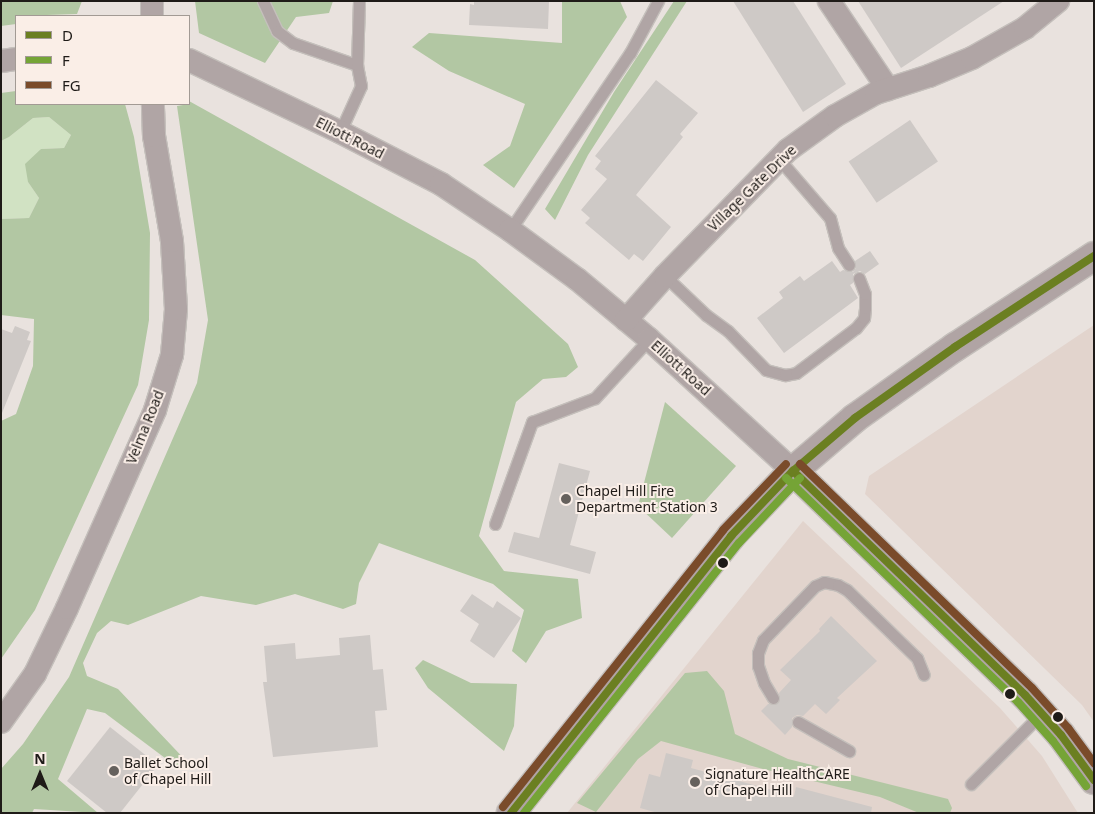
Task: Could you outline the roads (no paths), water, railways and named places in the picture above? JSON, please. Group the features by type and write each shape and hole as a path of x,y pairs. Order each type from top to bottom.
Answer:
{"main road":[{"path":"511,813 731,536 792,470 855,418 955,347 1094,256"}],"street":[{"path":"152,1 152,15"},
{"path":"829,1 888,89"},
{"name":"Village Gate Drive","path":"626,320 665,276 779,159 835,116 876,93 929,76 972,58 1025,28 1058,1"},
{"path":"1,61 15,59"},
{"name":"Elliott Road","path":"190,60 340,132 441,184 510,230 577,279 648,339 792,470 1042,712 1094,780"},
{"name":"Velma Road","path":"1,722 35,674 67,608 155,410 172,355 176,309 172,241 154,136 153,105"}],"lane":[{"path":"264,1 277,31 293,43 357,65"},
{"path":"340,132 361,86 357,65 359,1"},
{"path":"510,230 630,52 658,1"},
{"path":"779,159 830,218 838,248 850,265"},
{"path":"665,276 706,315 728,331 766,370 785,375 796,373 856,328 864,318 865,294 858,278"},
{"path":"495,524 532,422 595,398 648,339"},
{"path":"774,698 764,683 758,666 758,653 763,640 815,586 824,582 838,584 847,590 917,658 924,675"},
{"path":"972,784 1042,712"},
{"path":"798,722 849,751"}],"place":[{"name":"Chapel Hill Fire Department Station 3","path":"566,499"},
{"name":"Ballet School of Chapel Hill","path":"114,771"},
{"name":"Signature HealthCARE of Chapel Hill","path":"695,782"}]}
